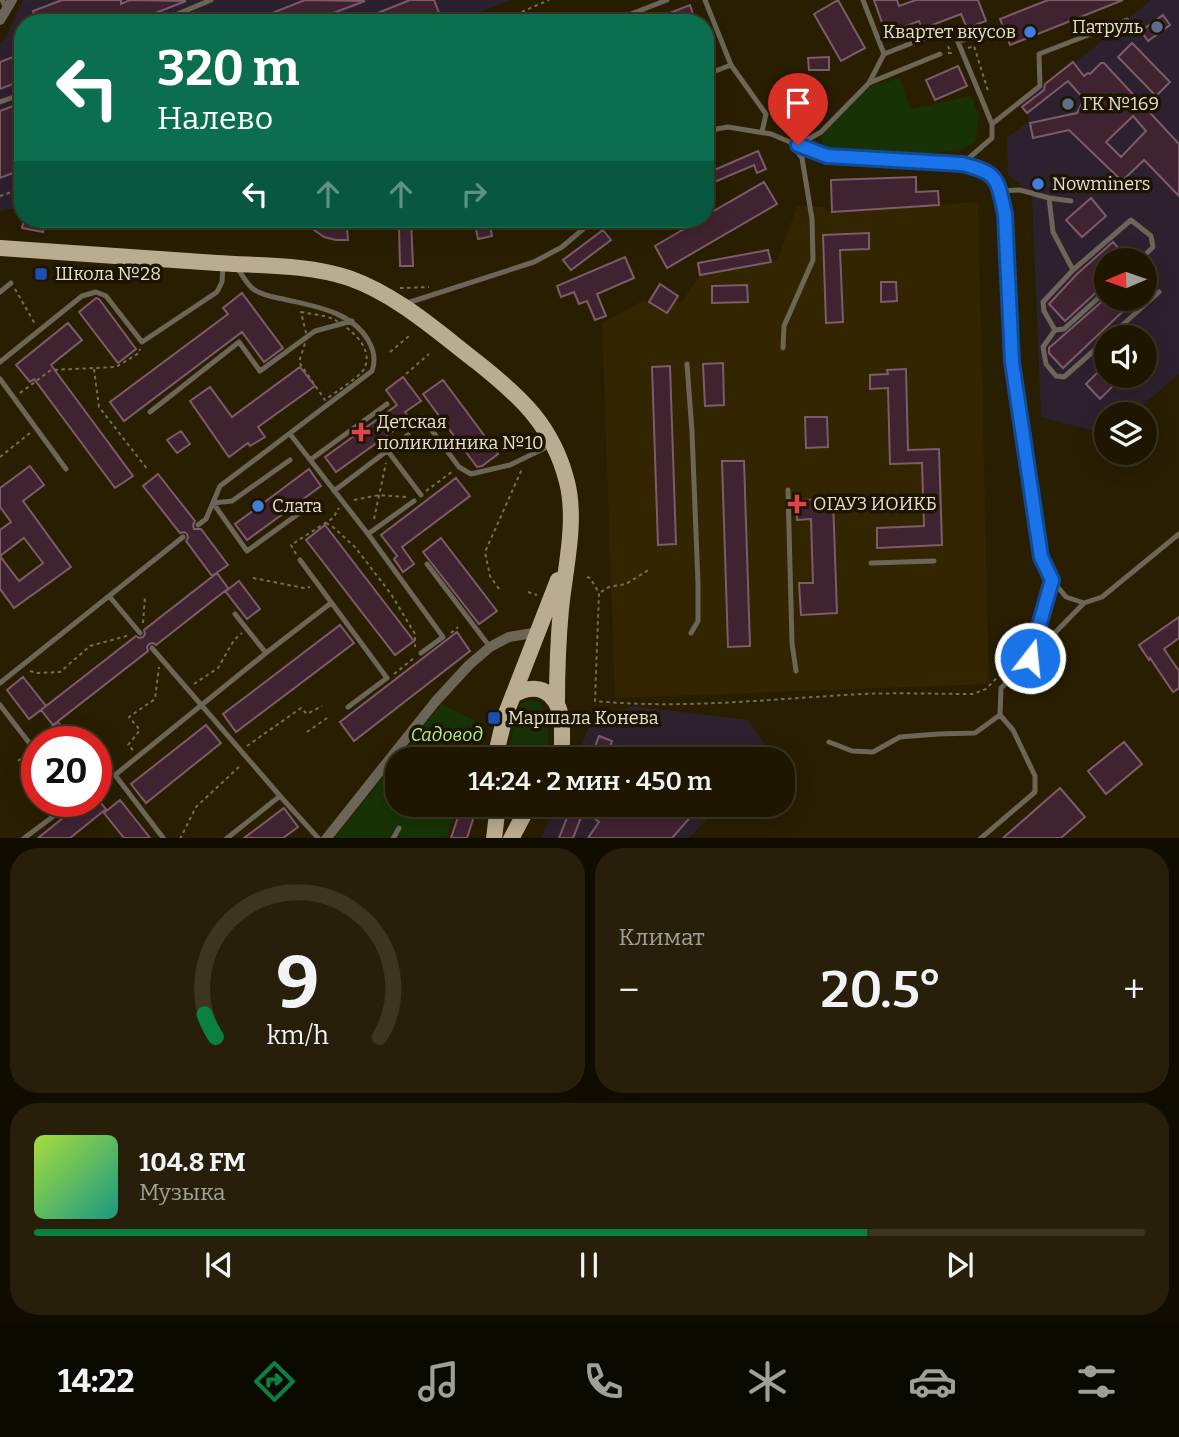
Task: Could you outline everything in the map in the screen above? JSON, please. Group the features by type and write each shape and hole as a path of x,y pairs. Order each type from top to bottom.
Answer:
{"main road":[{"path":"0,248 311,270 333,274 368,286 401,305 503,383 534,414 554,444 568,484 571,526 557,648 557,704 563,719 562,747"},
{"path":"498,747 505,716 539,632 568,548"},
{"path":"513,695 525,688 536,688 557,704"},
{"path":"494,838 497,817"},
{"path":"511,838 522,817"}],"street":[{"path":"0,20 7,3"},
{"path":"326,838 435,702 469,665 490,648 509,638 539,632"}],"lane":[{"path":"178,14 211,0"},
{"path":"631,14 667,0"},
{"path":"863,0 884,54"},
{"path":"992,124 1040,86 1039,54 1127,20"},
{"path":"714,22 731,65 765,114 761,132"},
{"path":"798,145 821,132 869,83 884,54 953,27"},
{"path":"962,164 992,138 992,124 958,42 992,29"},
{"path":"869,83 940,54"},
{"path":"714,72 731,65"},
{"path":"714,129 728,127 761,132 827,156 962,164 981,168 993,176 1000,191 1005,214 1013,375 1041,557 1052,580 1066,597 1084,603"},
{"path":"783,348 784,326 813,260 812,219 802,158 790,142"},
{"path":"1000,191 1020,190 1071,201"},
{"path":"1049,198 1053,232 1073,270"},
{"path":"1099,248 1131,220 1151,236 1152,248"},
{"path":"401,305 534,262 562,247 583,228"},
{"path":"1055,330 1042,302 1094,252"},
{"path":"0,362 82,296 96,292 106,296 142,342 217,292 229,264 252,289 320,308 352,321 367,338 374,352 372,371 220,486 206,519 198,525"},
{"path":"0,292 11,282"},
{"path":"1122,325 1159,292"},
{"path":"1094,302 1064,329 1055,330 1043,347 1045,364 1056,376 1064,377 1094,350"},
{"path":"149,412 239,342 260,371 315,331 352,321"},
{"path":"687,364 698,583 698,621 691,633"},
{"path":"0,379 66,469"},
{"path":"310,460 387,404"},
{"path":"422,416 459,467 471,474 510,465 554,444"},
{"path":"290,433 443,637 421,653"},
{"path":"334,491 408,435"},
{"path":"387,450 422,495"},
{"path":"213,503 232,501 290,460"},
{"path":"788,490 792,643 796,671"},
{"path":"213,503 247,551 316,501"},
{"path":"368,534 414,501"},
{"path":"980,838 1035,792 1035,776 1013,730 1000,715 1000,688 1084,603 1102,597 1179,534"},
{"path":"0,683 183,537"},
{"path":"300,560 387,678 348,707"},
{"path":"871,563 934,561"},
{"path":"427,565 490,648"},
{"path":"1030,658 1052,580"},
{"path":"109,596 140,633"},
{"path":"164,838 115,775 331,603"},
{"path":"235,614 266,653"},
{"path":"152,648 319,838"},
{"path":"0,705 21,732"},
{"path":"829,742 852,751 873,752 900,737 975,733 1000,715"},
{"path":"226,838 280,796"},
{"path":"23,838 52,817"},
{"path":"393,838 399,828"}],"path":[{"path":"517,14 549,0"},
{"path":"979,58 989,95"},
{"path":"11,282 39,331"},
{"path":"399,288 436,286"},
{"path":"301,312 331,318 340,324 360,339 368,357 363,371 326,400 299,362 307,337 301,312"},
{"path":"390,352 409,336"},
{"path":"18,394 51,370 116,367 139,353 142,342"},
{"path":"407,374 429,354"},
{"path":"94,368 99,407 148,470"},
{"path":"0,457 37,428"},
{"path":"499,589 490,576 485,552 529,455"},
{"path":"373,524 386,463"},
{"path":"422,495 459,467"},
{"path":"352,500 379,495 407,497"},
{"path":"291,545 333,518 341,506"},
{"path":"326,523 355,547 391,594 415,634 414,646 421,653 387,678"},
{"path":"599,593 609,587 626,584 650,569"},
{"path":"587,577 599,593 595,701 635,705 693,704 849,695 973,694 986,689 1017,656 1034,643"},
{"path":"253,578 303,588"},
{"path":"528,592 538,595"},
{"path":"143,618 145,596"},
{"path":"450,633 458,627"},
{"path":"30,671 60,672 90,646 140,633"},
{"path":"199,681 218,668 234,640"},
{"path":"128,745 140,730 130,718 155,699 158,671"},
{"path":"245,748 301,708 307,714 322,706"},
{"path":"307,732 330,716"},
{"path":"180,838 196,807 247,758"}],"shaded area":[{"path":"23,0 510,0 476,14 17,14"},
{"path":"1151,0 1179,0 1179,374 1146,402 1094,402 1094,431 1041,417 1032,194 1008,175 1007,138 1030,120 1020,103"},
{"path":"14,20 14,209 0,211 0,44"},
{"name":"ОГАУЗ ИОИКБ","path":"978,202 989,684 615,698 602,323 644,300 666,313 675,301 681,303 700,275 777,261 797,206 824,207 830,212"},
{"path":"631,706 748,720 767,747 581,747 590,725"},
{"path":"550,817 709,817 689,838 541,838"}],"green space":[{"path":"900,78 910,109 971,96 979,116 975,141 960,150 911,156 826,152 821,136 869,86"},
{"path":"529,700 539,702 547,722 548,747 509,747 520,705"},
{"name":"Садовод","path":"441,704 475,721 469,747 407,747"},
{"name":"Садовод","path":"385,775 385,817 453,817 447,838 335,838"}],"building":[{"path":"62,0 121,0 121,4 130,0 186,1 153,14 34,14 33,11"},
{"path":"305,0 365,1 331,14 270,14"},
{"path":"410,0 434,0 439,13 437,14 375,14"},
{"path":"838,0 865,48 841,61 814,14"},
{"path":"874,0 897,0 899,6 916,0 978,0 986,21 967,28 961,14 922,29 919,21 886,34"},
{"path":"1048,0 1123,0 1010,45 1000,19"},
{"path":"690,5 693,14 667,14"},
{"path":"1163,15 1170,25 1148,41 1141,31"},
{"path":"1132,43 1170,82 1156,96 1118,57"},
{"path":"14,57 14,84 0,89 0,62"},
{"path":"829,57 829,70 809,70 808,58"},
{"path":"1073,62 1084,76 1104,63 1179,144 1179,196 1144,160 1122,181 1069,130 1033,138 1030,123 1077,113 1084,99 1068,81 1027,113 1022,107 1044,90 1045,84","holes":["1133,116 1146,131 1121,157 1106,142"]},
{"path":"958,66 967,86 935,100 926,80"},
{"path":"14,106 14,173 0,178 0,111"},
{"path":"758,151 766,169 757,173 754,165 714,182 714,170"},
{"path":"916,177 916,192 938,191 939,205 832,212 831,180"},
{"path":"764,182 777,204 667,268 655,246 686,228 714,228 714,211"},
{"path":"1091,198 1106,216 1082,237 1066,220"},
{"path":"22,228 44,228 43,232"},
{"path":"347,228 348,240 324,237 314,230"},
{"path":"399,228 411,228 413,266 400,266"},
{"path":"476,228 491,228 492,236 478,239"},
{"path":"603,230 611,240 571,270 563,260"},
{"path":"869,233 869,249 840,250 843,322 826,323 823,235"},
{"path":"1113,242 1118,248 1106,248"},
{"path":"768,250 771,262 700,275 698,263"},
{"path":"625,257 634,278 597,294 606,316 595,320 587,301 579,304 574,292 561,297 557,286"},
{"path":"1094,259 1094,294 1065,321 1049,304"},
{"path":"881,282 896,282 897,301 881,302"},
{"path":"660,284 678,296 667,313 649,302"},
{"path":"747,285 748,302 712,303 712,286"},
{"path":"242,293 283,348 264,362 242,332 124,421 110,402 228,314 223,308"},
{"path":"96,298 136,349 118,363 79,312"},
{"path":"1094,309 1094,312 1122,312 1108,325 1094,325 1094,339 1063,368 1049,353 1049,348"},
{"path":"68,323 82,340 51,365 133,476 115,488 34,379 30,382 16,365"},
{"path":"723,363 724,405 705,406 703,364"},
{"path":"670,366 676,544 658,545 652,367"},
{"path":"300,367 315,386 258,427 265,437 250,446 248,443 229,457 190,401 210,387 232,417"},
{"path":"906,369 908,450 939,449 942,545 877,548 877,528 924,526 922,463 890,464 888,388 870,389 870,375 888,374 887,370"},
{"path":"1094,376 1094,388 1111,388 1100,399 1086,384"},
{"path":"403,377 421,401 405,412 410,419 336,472 325,457 397,405 386,390"},
{"path":"443,380 498,454 482,466 477,467 423,394"},
{"path":"805,417 827,417 828,447 806,448"},
{"path":"181,431 190,444 177,453 167,440"},
{"path":"722,461 744,461 750,646 728,647"},
{"path":"30,466 44,485 23,501 71,567 14,608 0,589 0,556 0,530 11,522 0,507 0,488","holes":["24,538 43,563 19,581 0,556"]},
{"path":"309,469 321,486 247,540 235,524"},
{"path":"158,474 195,521 194,529 201,529 228,565 212,576 186,541 187,534 180,533 143,486"},
{"path":"456,478 470,496 402,547 414,564 403,572 394,559 397,556 381,535"},
{"path":"833,499 837,613 801,615 799,583 813,583 811,519 797,520 797,500"},
{"path":"325,525 414,641 395,655 306,540"},
{"path":"441,538 497,611 479,624 423,552"},
{"path":"217,573 228,588 226,591 239,581 260,609 247,619 225,591 156,645 149,644 148,651 53,725 41,710 136,636 143,637 144,630"},
{"path":"1179,617 1179,638 1164,649 1179,671 1179,688 1173,692 1139,645"},
{"path":"340,625 354,643 236,732 223,714"},
{"path":"457,632 470,651 354,741 340,722"},
{"path":"23,677 46,706 29,719 7,690"},
{"path":"206,725 221,743 146,803 131,784"},
{"path":"599,736 612,741 610,747 595,747"},
{"path":"1124,742 1142,764 1106,794 1088,771"},
{"path":"1060,788 1085,817 1061,838 1003,838"},
{"path":"120,800 150,838 124,838 107,817 112,817 112,806"},
{"path":"284,808 298,827 283,838 244,838"},
{"path":"64,817 96,817 70,838 38,838"},
{"path":"458,817 474,817 467,838 451,838"},
{"path":"567,817 581,817 573,838 559,838"},
{"path":"593,817 690,817 672,838 588,838 599,822"}],"place":[{"name":"Патруль","path":"1157,27"},
{"name":"Квартет вкусов","path":"1030,32"},
{"name":"ГК №169","path":"1068,104"},
{"name":"Nowminers","path":"1038,184"},
{"name":"Школа №28","path":"41,274"},
{"name":"Детская поликлиника №10","path":"361,432"},
{"name":"ОГАУЗ ИОИКБ","path":"797,504"},
{"name":"Слата","path":"258,506"},
{"name":"Маршала Конева","path":"494,718"}],"route":[{"path":"798,145 827,156 962,164 981,168 993,176 1000,191 1005,214 1012,362 1041,557 1052,580 1030,658"}]}
